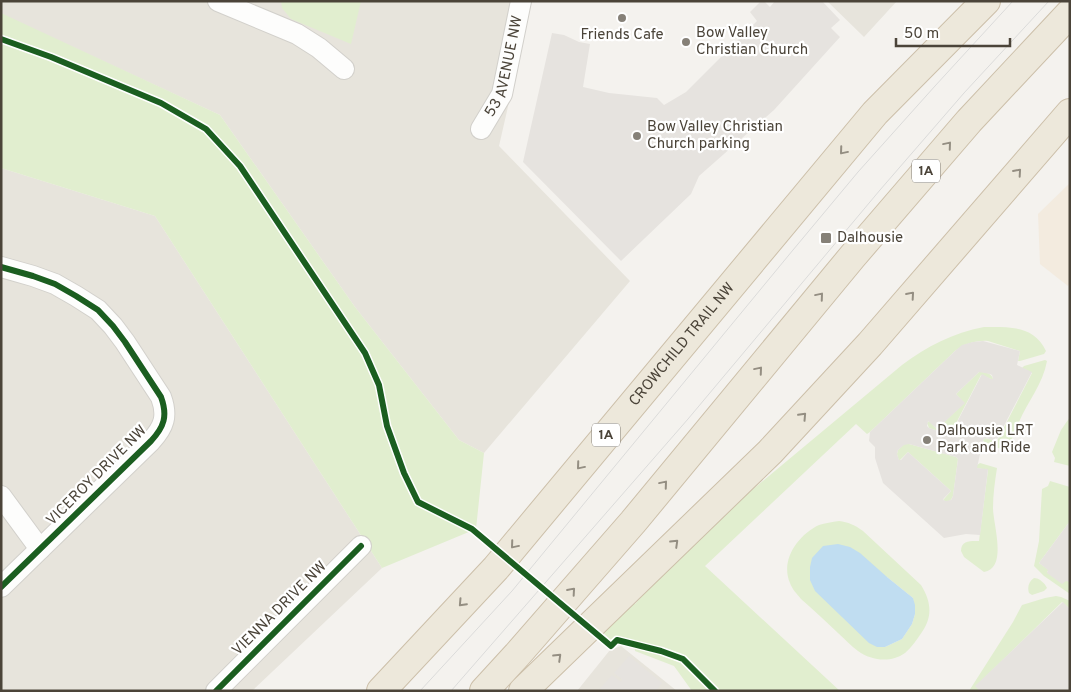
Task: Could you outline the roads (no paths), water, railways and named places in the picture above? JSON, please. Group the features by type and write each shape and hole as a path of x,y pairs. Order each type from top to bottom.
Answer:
{"highway":[{"path":"875,113 963,1"},
{"name":"CROWCHILD TRAIL NW","path":"381,691 496,568 875,113 986,1"},
{"name":"1A","path":"484,691 524,648 633,522 852,257 969,121 1070,14"},
{"path":"523,691 770,452 870,344 1070,113"}],"street":[{"path":"218,1 265,10 319,48 344,69"},
{"name":"53 AVENUE NW","path":"481,129 502,94 521,1"},
{"name":"VICEROY DRIVE NW","path":"1,267 55,284 98,310 125,342 161,398 165,417 158,433 1,587"},
{"path":"1,496 40,549"},
{"name":"VIENNA DRIVE NW","path":"216,691 361,546"}],"water":[{"path":"838,544 850,547 860,553 913,598 915,614 912,624 902,639 885,647 877,647 869,643 815,591 810,580 812,558 823,546"}],"tram line":[{"path":"420,691 512,591 858,172 1013,1"},
{"path":"451,691 688,419 964,93 1049,1"}],"place":[{"name":"Friends Cafe","path":"622,18"},
{"name":"Bow Valley Christian Church","path":"686,42"},
{"name":"Bow Valley Christian Church parking","path":"637,136"},
{"name":"Dalhousie","path":"826,238"},
{"name":"Dalhousie LRT Park and Ride","path":"927,440"}]}
